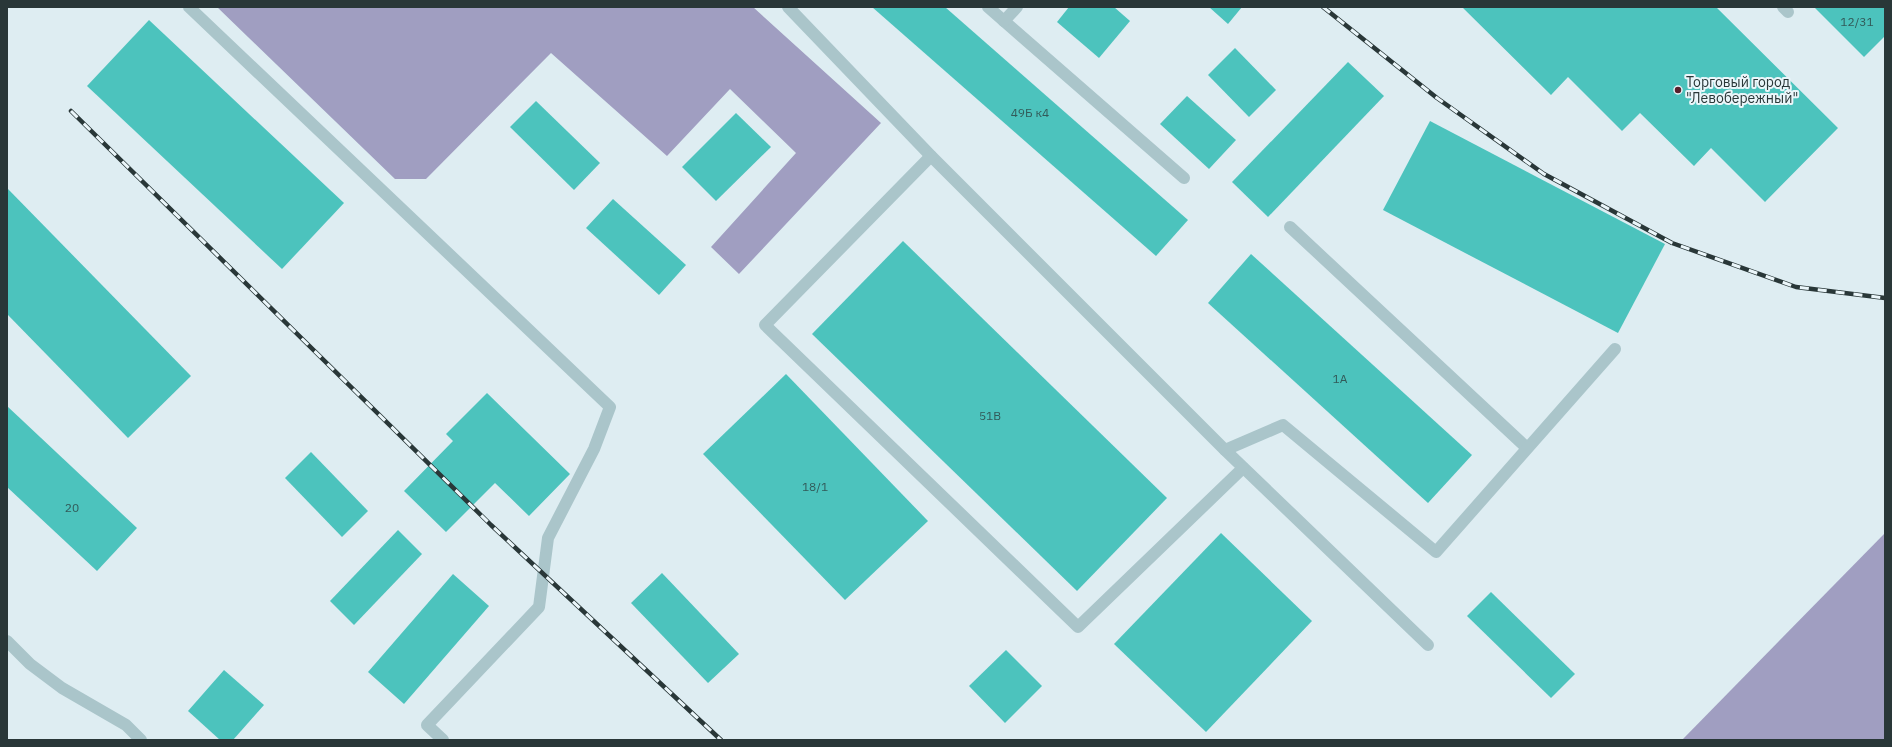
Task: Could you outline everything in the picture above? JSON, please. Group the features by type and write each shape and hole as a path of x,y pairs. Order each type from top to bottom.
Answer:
{"lane":[{"path":"190,7 610,408 594,449 548,538 539,607 428,725 442,740"},
{"path":"788,7 931,156 1224,450 1428,645"},
{"path":"988,7 1184,178"},
{"path":"1004,21 1017,7"},
{"path":"931,156 765,325 1078,628 1243,468"},
{"path":"1290,227 1528,448"},
{"path":"1224,450 1283,425 1436,552 1615,349"},
{"path":"7,641 30,664 62,688 126,725 142,740"}],"shaded area":[{"path":"217,7 753,7 881,123 739,274 711,247 796,153 730,89 667,156 551,53 426,179 395,179"},
{"path":"1885,533 1885,740 1682,740"}],"building":[{"path":"872,7 945,7 1188,220 1156,256"},
{"path":"1069,7 1114,7 1130,21 1099,58 1057,22"},
{"path":"1209,7 1242,7 1228,24"},
{"path":"1462,7 1716,7 1838,128 1765,202 1711,148 1694,166 1640,113 1622,131 1568,77 1551,95"},
{"path":"1814,7 1885,7 1885,36 1864,57"},
{"path":"149,20 344,203 282,269 87,86"},
{"path":"1235,48 1276,90 1249,117 1208,75"},
{"path":"1348,62 1384,96 1268,217 1232,182"},
{"path":"1187,96 1236,140 1209,169 1160,124"},
{"path":"536,101 600,163 574,190 510,127"},
{"path":"736,113 771,147 716,201 682,167"},
{"path":"1430,121 1665,244 1618,333 1383,210"},
{"path":"7,188 191,376 128,438 7,314"},
{"path":"613,199 686,265 659,295 586,228"},
{"path":"903,241 1167,498 1077,591 812,334"},
{"path":"1251,254 1472,455 1428,503 1208,303"},
{"path":"786,374 928,521 845,600 703,454"},
{"path":"487,393 570,474 529,516 495,483 446,532 404,491 453,441 446,434"},
{"path":"7,406 137,528 97,571 7,487"},
{"path":"311,452 368,511 342,537 285,478"},
{"path":"398,530 422,554 354,625 330,601"},
{"path":"1221,533 1312,621 1206,732 1114,644"},
{"path":"662,573 739,654 708,683 631,603"},
{"path":"453,574 489,606 404,704 368,672"},
{"path":"1491,592 1575,674 1551,698 1467,616"},
{"path":"1006,650 1042,686 1005,723 969,686"},
{"path":"224,670 264,705 233,740 220,740 188,711"}],"railway":[{"path":"1323,7 1437,98 1544,174 1672,243 1796,287 1885,298"},
{"path":"71,111 491,525 721,740"}],"place":[{"name":"Торговый город \"Левобережный\"","path":"1678,90"}]}
